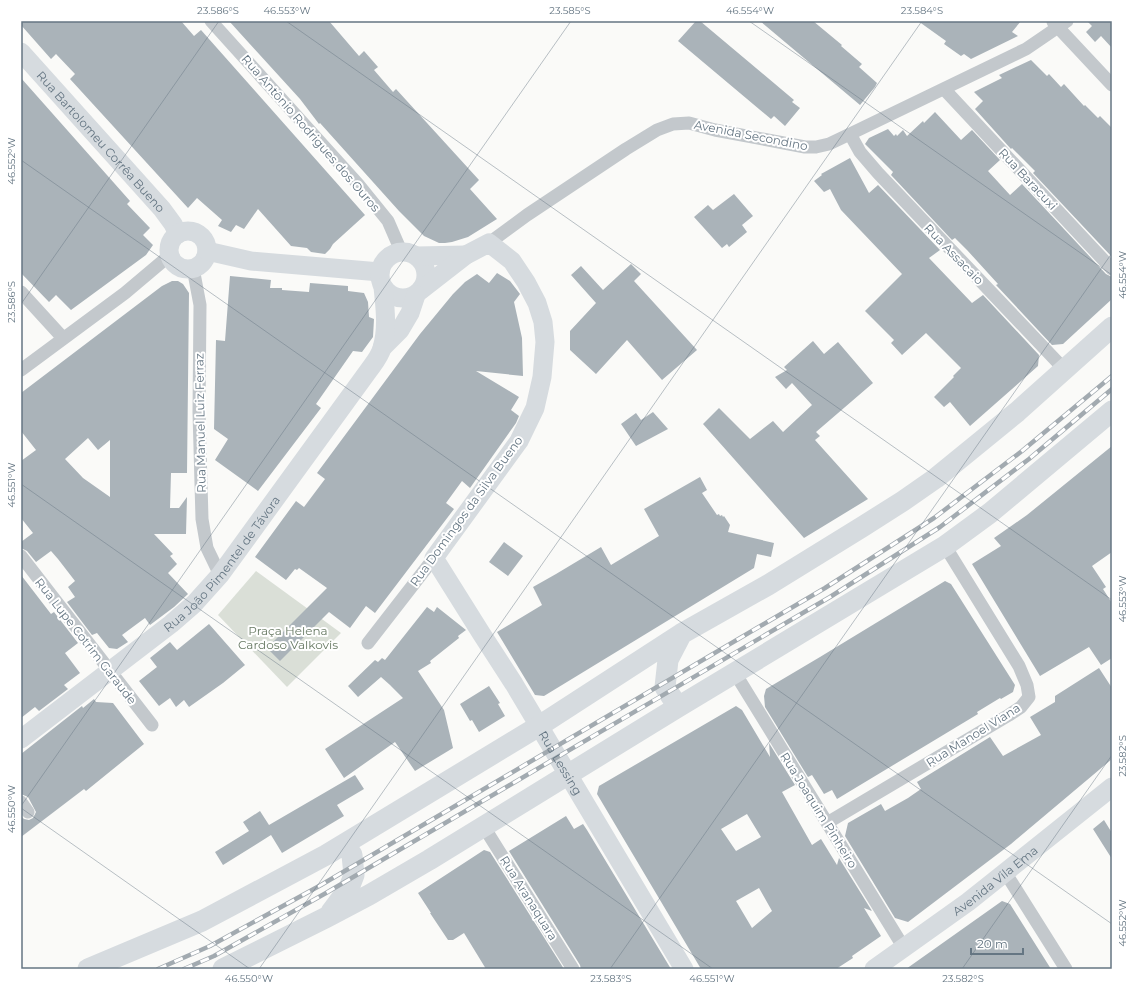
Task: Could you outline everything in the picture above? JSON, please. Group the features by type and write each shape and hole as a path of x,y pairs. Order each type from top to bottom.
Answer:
{"main road":[{"path":"88,969 202,921 326,855 539,726 681,634 768,585 903,501 936,478 1017,412 1112,327"},
{"path":"223,969 369,895 484,827 735,672 945,546 990,513 1112,411"},
{"path":"678,707 665,687 668,660 681,634"},
{"path":"327,917 349,888 354,875 352,855 345,844"}],"street":[{"name":"Rua Antônio Rodrigues dos Ouros","path":"211,21 358,184 388,221 409,254"},
{"path":"1059,23 1112,85"},
{"name":"Avenida Secondino","path":"490,244 527,215 657,130 673,124 689,123 715,130 805,147 816,147 829,144 1026,49 1059,23"},
{"name":"Rua Bartolomeu Corrêa Bueno","path":"21,52 162,209 178,234"},
{"name":"Rua Baracuxi","path":"944,89 1112,269"},
{"name":"Rua Assacaio","path":"850,134 860,152 878,174 1064,369"},
{"path":"183,231 195,232 204,239 207,251 203,262 198,266 193,268 181,268 172,260 170,255 170,243 183,231"},
{"path":"466,255 394,253 382,264 381,279 388,293 401,298 409,298 466,255 490,244"},
{"name":"Rua Domingos da Silva Bueno","path":"368,643 434,558 519,441 535,408 542,377 545,342 543,322 537,303 526,282 512,262 490,244"},
{"path":"207,251 251,261 381,279"},
{"path":"409,254 422,261 425,268 425,283 418,292"},
{"path":"21,370 125,293 170,255"},
{"name":"Rua Manuel Luiz Ferraz","path":"193,268 200,305 199,412 202,520 207,548 220,575"},
{"name":"Rua João Pimentel de Távora","path":"381,279 385,312 385,327 382,348"},
{"path":"21,292 64,338"},
{"name":"Rua João Pimentel de Távora","path":"21,739 194,604 220,575 369,370 382,348 400,330 410,313 418,292"},
{"name":"Rua Manoel Viana","path":"827,823 1009,715 1021,707 1029,697 1027,685 1019,666 945,546"},
{"name":"Rua Lupe Cotrim Garaude","path":"21,556 152,725"},
{"name":"Rua Lessing","path":"434,558 514,684 684,969"},
{"name":"Rua Joaquim Pinheiro","path":"735,672 904,948"},
{"name":"Avenida Vila Ema","path":"874,969 968,902 1112,787"},
{"name":"Rua Aranaquara","path":"484,827 573,969"},
{"path":"1005,872 1066,969"}],"green space":[{"name":"Praça Helena Cardoso Valkovis","path":"256,571 341,633 287,687 218,615"}],"building":[{"path":"21,21 181,21 194,36 201,30 365,215 333,244 325,254 311,252 307,248 291,246 258,209 244,229 236,225 231,232 218,226 222,220 197,198 188,208 70,79 75,74 56,54 51,59 21,25"},
{"path":"229,21 329,21 359,56 364,51 378,67 374,70 393,92 396,89 479,180 470,189 497,219 468,237 452,242 439,243 424,236 399,211 320,123 319,124 300,99"},
{"path":"696,21 700,21 794,100 792,102 800,108 785,126 774,116 771,119 678,41"},
{"path":"760,21 813,21 862,64 859,67 877,83 875,87 860,105"},
{"path":"918,21 1021,21 1012,32 1018,36 971,59 964,54 961,56 944,44 946,41"},
{"path":"1087,21 1112,21 1112,48 1101,36 1095,42 1086,32 1092,26"},
{"path":"1031,60 1047,76 1049,74 1061,87 1064,84 1084,106 1085,105 1098,118 1100,116 1112,128 1112,257 1033,173 1035,171 1012,148 1011,149 975,109 983,101 974,92 1002,78 999,75"},
{"path":"21,78 130,201 127,204 150,228 143,235 153,245 146,255 71,310 56,295 49,302 21,273"},
{"path":"935,112 961,140 972,130 1000,160 988,171 1010,195 1022,184 1106,274 1112,277 1112,299 1063,344 1052,345 996,285 998,284 967,250 955,238 952,240 891,175 893,172 865,144 869,138 888,129 894,136 896,134 897,136 903,130 907,136"},
{"path":"850,158 869,193 878,185 940,250 929,258 972,303 983,295 1039,355 1038,366 970,426 950,402 944,407 934,397 961,368 926,333 902,355 891,343 894,340 865,311 902,274 841,210 830,189 824,192 814,181 822,175 821,174"},
{"path":"734,194 753,216 742,225 747,232 729,247 727,244 722,248 694,217 708,205 713,210"},
{"path":"631,264 641,274 634,281 697,350 662,380 627,340 596,374 570,350 570,331 596,303 571,275 581,266 603,290"},
{"path":"497,273 510,281 520,294 514,302 522,338 523,376 476,371 519,397 511,410 519,416 516,423 470,488 462,481 446,503 454,509 375,613 366,606 350,628 329,612 280,661 267,648 327,588 299,568 297,570 295,569 286,580 255,557 296,501 304,507 325,479 317,473 420,334 453,294 465,282 477,274 489,283"},
{"path":"230,276 271,280 270,288 282,288 282,290 309,292 310,283 348,286 348,291 364,293 368,302 369,317 374,319 373,337 362,352 353,351 316,404 321,408 258,491 215,460 228,439 214,429 216,340 225,341"},
{"path":"172,281 178,281 183,284 189,293 187,473 171,473 170,508 179,508 187,497 186,534 154,534 173,554 170,556 177,564 168,573 188,594 174,607 150,625 145,618 122,635 128,642 117,649 109,648 97,633 92,635 67,602 75,597 68,587 75,581 51,551 36,562 27,551 21,548 21,542 33,533 21,518 21,461 36,450 21,431 21,393 162,286","holes":["88,438 98,450 110,440 110,497 83,478 65,459"]},
{"path":"813,341 824,354 838,342 873,383 816,432 820,436 815,440 868,499 804,538 703,424 719,408 750,439 773,421 783,432 812,405 792,383 786,389 775,377 787,370 784,367"},
{"path":"653,412 668,429 636,446 621,424 636,413 641,420"},
{"path":"1112,446 1112,552 1092,566 1106,587 1103,589 1112,603 1112,658 1101,665 1089,647 1040,676 972,564 1001,546 994,538 1027,515"},
{"path":"700,477 707,490 702,493 717,515 719,514 720,516 724,516 730,525 728,532 774,543 771,557 757,554 754,568 544,696 535,695 497,632 542,605 533,587 601,547 611,565 659,536 644,509"},
{"path":"504,542 523,556 508,576 489,562"},
{"path":"21,575 51,614 54,612 78,643 65,653 80,673 64,685 68,689 39,711 35,707 21,718"},
{"path":"945,581 951,584 1015,685 1013,692 1001,699 1000,698 977,712 978,714 837,799 832,790 824,794 812,775 808,777 765,707 764,696 766,689"},
{"path":"427,607 434,612 437,607 466,630 458,636 459,638 430,661 431,663 418,671 444,710 453,748 415,771 395,742 344,778 325,749 403,698 381,677 358,697 348,686 375,660 378,662 382,658 385,660"},
{"path":"209,624 245,665 189,707 184,700 176,707 170,698 159,706 139,681 157,667 150,658 170,642 177,650"},
{"path":"1099,668 1112,688 1112,759 1011,844 908,922 895,918 845,836 848,823 881,804 885,811 908,798 921,789 917,782 990,737 1003,756 1041,735 1030,717 1055,702 1055,696"},
{"path":"489,686 500,703 498,704 505,716 479,732 472,720 470,721 460,704"},
{"path":"94,699 96,702 113,703 144,744 86,791 84,789 21,837 21,816 24,819 29,820 33,818 36,812 28,797 21,794 21,754 82,706 83,708"},
{"path":"736,706 742,710 770,757 769,743 795,785 782,792 812,845 821,839 837,865 839,858 872,911 864,908 881,936 836,969 701,969 597,794 599,786","holes":["747,814 761,837 736,851 721,829","759,888 772,911 752,928 736,901"]},
{"path":"355,775 364,789 337,805 344,816 282,853 271,835 223,865 215,852 249,831 243,822 260,811 269,825"},
{"path":"566,816 574,829 583,824 671,969 581,969 580,965 509,851"},
{"path":"1104,820 1112,833 1112,859 1093,829"},
{"path":"484,850 490,852 564,969 486,969 464,933 453,940 448,940 418,893"},
{"path":"1002,901 1010,904 1051,969 906,969"}],"railway":[{"path":"158,969 210,946 321,885 825,588 934,518 1022,451 1112,376"},
{"path":"184,969 214,956 326,893 830,597 940,527 1029,459 1112,389"}]}
